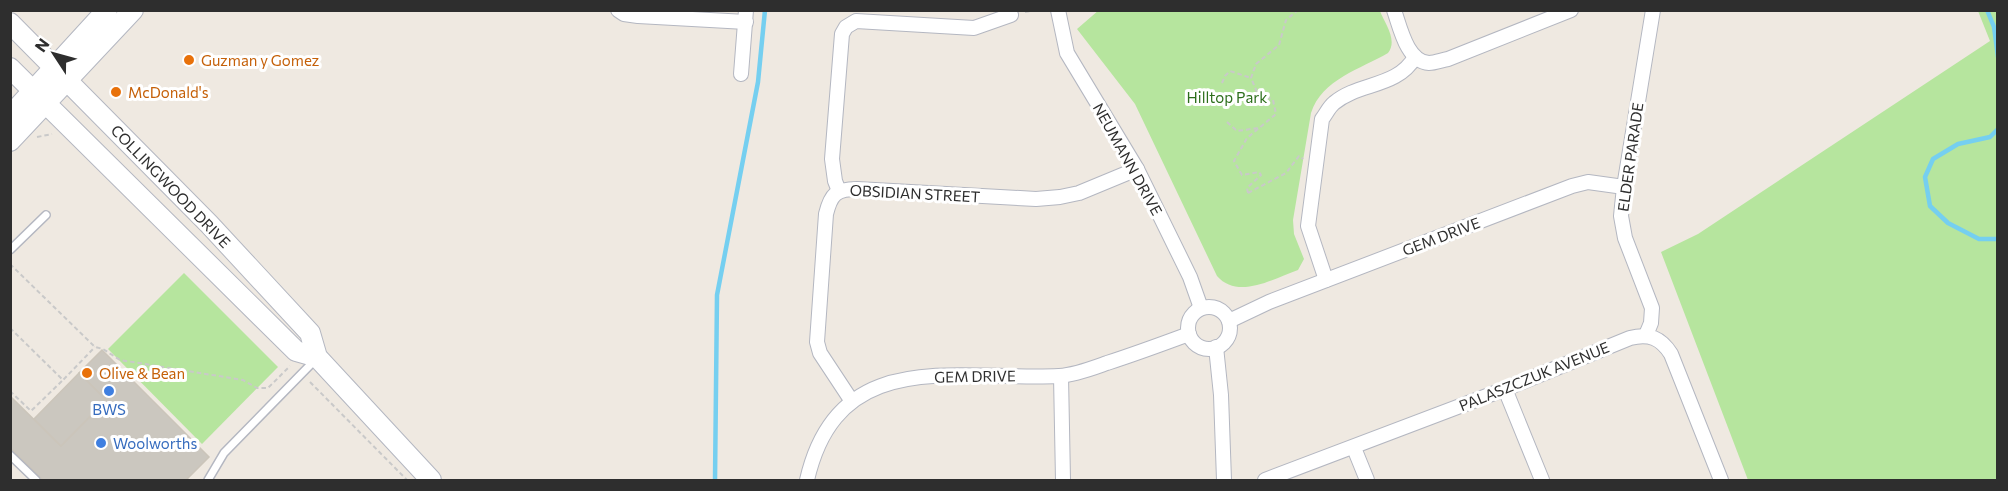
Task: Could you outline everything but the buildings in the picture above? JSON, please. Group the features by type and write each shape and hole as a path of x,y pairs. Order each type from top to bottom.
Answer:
{"main road":[{"path":"10,141 107,10"},
{"path":"61,73 133,10"},
{"name":"COLLINGWOOD DRIVE","path":"10,23 209,224 310,333 317,357 431,480"},
{"name":"COLLINGWOOD DRIVE","path":"10,68 296,351 317,357"},
{"path":"10,116 41,97"}],"street":[{"path":"618,10 624,14 638,16 746,16 741,74"},
{"name":"NEUMANN DRIVE","path":"1058,10 1067,53 1137,169 1190,277 1201,308"},
{"path":"1394,10 1409,49 1415,57 1428,63 1448,59 1571,10"},
{"name":"ELDER PARADE","path":"1646,335 1652,308 1625,238 1621,216 1653,10"},
{"path":"839,191 832,159 842,34 846,27 856,21 974,28 1011,15"},
{"path":"1326,280 1308,226 1322,118 1333,104 1349,94 1400,75 1415,57"},
{"name":"OBSIDIAN STREET","path":"851,400 820,353 817,342 826,214 829,202 839,191 857,189 1036,199 1079,193 1137,169"},
{"name":"GEM DRIVE","path":"1229,321 1269,302 1572,186 1588,182 1624,187"},
{"path":"1201,308 1215,308 1226,315 1229,321 1229,334 1226,340 1216,347 1203,348 1189,334 1188,323 1201,308"},
{"name":"GEM DRIVE","path":"807,480 818,445 844,407 851,400 896,381 922,376 1061,376 1096,367 1189,334"},
{"path":"1646,335 1657,338 1671,354 1720,480"},
{"name":"PALASZCZUK AVENUE","path":"1265,480 1354,448 1630,338 1646,335"},
{"path":"1216,347 1221,395 1224,480"},
{"path":"1061,376 1063,480"},
{"path":"1505,389 1542,480"},
{"path":"1354,448 1367,480"}],"lane":[{"path":"10,250 46,215"},
{"path":"209,479 224,453 317,357"},
{"path":"10,456 36,480"}],"path":[{"path":"1298,10 1286,20 1279,45 1256,64 1251,78 1257,92 1273,100 1276,114 1247,138 1234,161 1242,175 1259,172 1261,175 1247,188 1248,193 1286,173 1299,156 1306,161"},
{"path":"1222,83 1230,71 1251,78"},
{"path":"1227,122 1237,131 1260,127"},
{"path":"10,264 95,347 103,349 120,360 243,380 257,388 268,388 292,364"},
{"path":"10,328 63,380"},
{"path":"10,392 31,411 95,347"},
{"path":"302,374 407,480"}],"green space":[{"name":"Hilltop Park","path":"1099,10 1380,11 1391,37 1392,43 1388,53 1333,83 1316,101 1311,113 1293,220 1294,234 1304,259 1298,270 1267,282 1245,287 1225,283 1217,276 1135,104 1077,29"},
{"path":"1978,11 1998,11 1997,480 1748,480 1661,252 1698,234 1990,41"},
{"path":"184,273 278,367 202,444 108,349"}],"waterway":[{"path":"715,480 717,295 758,82 765,10"},
{"path":"1987,10 1994,27 1998,57"},
{"path":"1998,129 1990,137 1958,144 1933,159 1925,177 1930,206 1948,223 1979,239 1998,239"}],"place":[{"name":"Guzman y Gomez","path":"189,60"},
{"name":"McDonald's","path":"116,92"},
{"name":"Olive & Bean","path":"87,373"},
{"name":"BWS","path":"109,391"},
{"name":"Woolworths","path":"101,443"}]}
